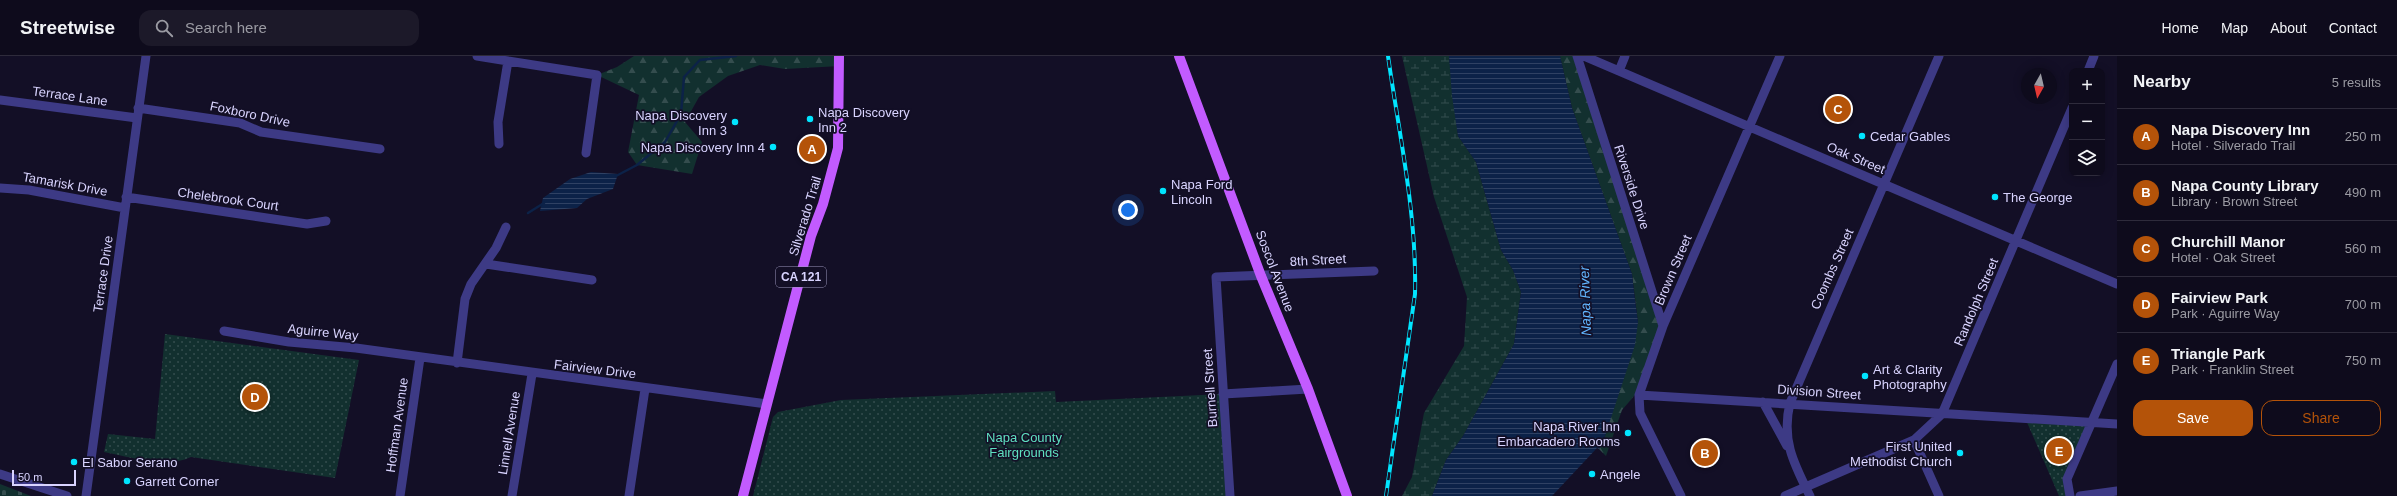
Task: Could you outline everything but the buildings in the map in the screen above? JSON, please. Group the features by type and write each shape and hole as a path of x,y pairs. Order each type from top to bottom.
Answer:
{"main road":[{"name":"Silverado Trail","path":"742,496 812,236 823,204 838,148 839,56"},
{"name":"Soscol Avenue","path":"1179,56 1262,276 1308,389 1347,496"}],"street":[{"name":"Terrace Drive","path":"86,496 146,56"},
{"path":"477,56 597,75 586,152"},
{"name":"Riverside Drive","path":"1577,56 1663,326"},
{"name":"Oak Street","path":"1584,56 2117,284"},
{"path":"1619,71 1625,56"},
{"name":"Brown Street","path":"1681,496 1640,413 1639,394 1663,326 1780,56"},
{"name":"Coombs Street","path":"1808,492 1789,450 1786,426 1790,403 1939,56"},
{"path":"2089,68 2094,56"},
{"path":"499,144 498,122 508,61"},
{"name":"Terrace Lane","path":"0,100 137,118"},
{"name":"Foxboro Drive","path":"138,108 240,123 261,132 380,149"},
{"name":"Randolph Street","path":"1785,496 1808,492 1914,440 1942,414 2069,115"},
{"name":"Tamarisk Drive","path":"0,188 30,190 125,208"},
{"name":"Chelebrook Court","path":"126,197 307,224 326,221"},
{"path":"458,363 466,299 470,284 486,264 506,227"},
{"path":"486,264 592,280"},
{"name":"8th Street","path":"1216,277 1374,271"},
{"name":"Burnell Street","path":"1216,277 1230,496"},
{"name":"Aguirre Way","path":"224,331 289,342 356,348 420,358"},
{"name":"Fairview Drive","path":"420,358 767,404"},
{"name":"Hoffman Avenue","path":"400,496 420,358"},
{"path":"2070,496 2067,479 2117,364"},
{"name":"Linnell Avenue","path":"512,496 532,374"},
{"path":"629,496 645,389"},
{"path":"1223,394 1291,392 1308,389"},
{"name":"Division Street","path":"1639,394 2090,424 2117,424"},
{"path":"1763,402 1789,450"},
{"path":"1914,440 1939,496"},
{"path":"0,474 67,496"},
{"path":"2080,496 2117,491"}],"green space":[{"path":"634,56 839,56 840,66 785,69 760,65 728,76 699,97 685,122 702,142 692,174 637,165 628,152 639,95 597,75 617,67"},
{"path":"1402,56 1449,56 1458,136 1476,162 1501,250 1513,270 1521,292 1514,344 1463,436 1446,460 1432,496 1402,496 1412,477 1424,413 1464,346 1467,297 1434,197"},
{"path":"1560,56 1577,56 1663,326 1635,395 1622,410 1606,456 1599,449 1605,436 1638,322 1632,274 1572,108"},
{"path":"165,334 359,360 335,478 191,457 170,462 159,462 104,452 108,434 155,439"},
{"name":"Napa County Fairgrounds","path":"1055,391 1056,402 1223,394 1230,496 753,496 773,417 778,412 841,400"},
{"path":"2026,420 2090,424 2067,479 2070,496 2059,496"},
{"path":"0,484 31,496 0,496"}],"water":[{"name":"Napa River","path":"1449,56 1560,56 1572,108 1632,274 1638,322 1635,345 1605,436 1599,449 1597,448 1552,496 1432,496 1446,460 1463,436 1514,344 1521,292 1513,270 1501,250 1476,162 1458,136 1452,96"},
{"path":"591,172 618,174 613,189 587,199 577,208 540,211 543,198 570,179"}],"waterway":[{"path":"616,176 637,165 665,142 681,114 684,77 700,60 736,56"},
{"path":"528,213 544,203"}],"railway":[{"path":"1386,496 1415,294 1415,264 1410,204 1388,56"}],"place":[{"name":"Churchill Manor","path":"1838,109"},
{"name":"Napa Discovery Inn 2","path":"810,119"},
{"name":"Napa Discovery Inn 3","path":"735,122"},
{"name":"Cedar Gables","path":"1862,136"},
{"name":"Napa Discovery Inn 4","path":"773,147"},
{"name":"Napa Discovery Inn","path":"812,149"},
{"name":"Napa Ford Lincoln","path":"1163,191"},
{"name":"The George","path":"1995,197"},
{"name":"Art & Clarity Photography","path":"1865,376"},
{"name":"Fairview Park","path":"255,397"},
{"name":"Napa River Inn Embarcadero Rooms","path":"1628,433"},
{"name":"Triangle Park","path":"2059,451"},
{"name":"Napa County Library","path":"1705,453"},
{"name":"First United Methodist Church","path":"1960,453"},
{"name":"El Sabor Serano","path":"74,462"},
{"name":"Angele","path":"1592,474"},
{"name":"Garrett Corner","path":"127,481"}]}
